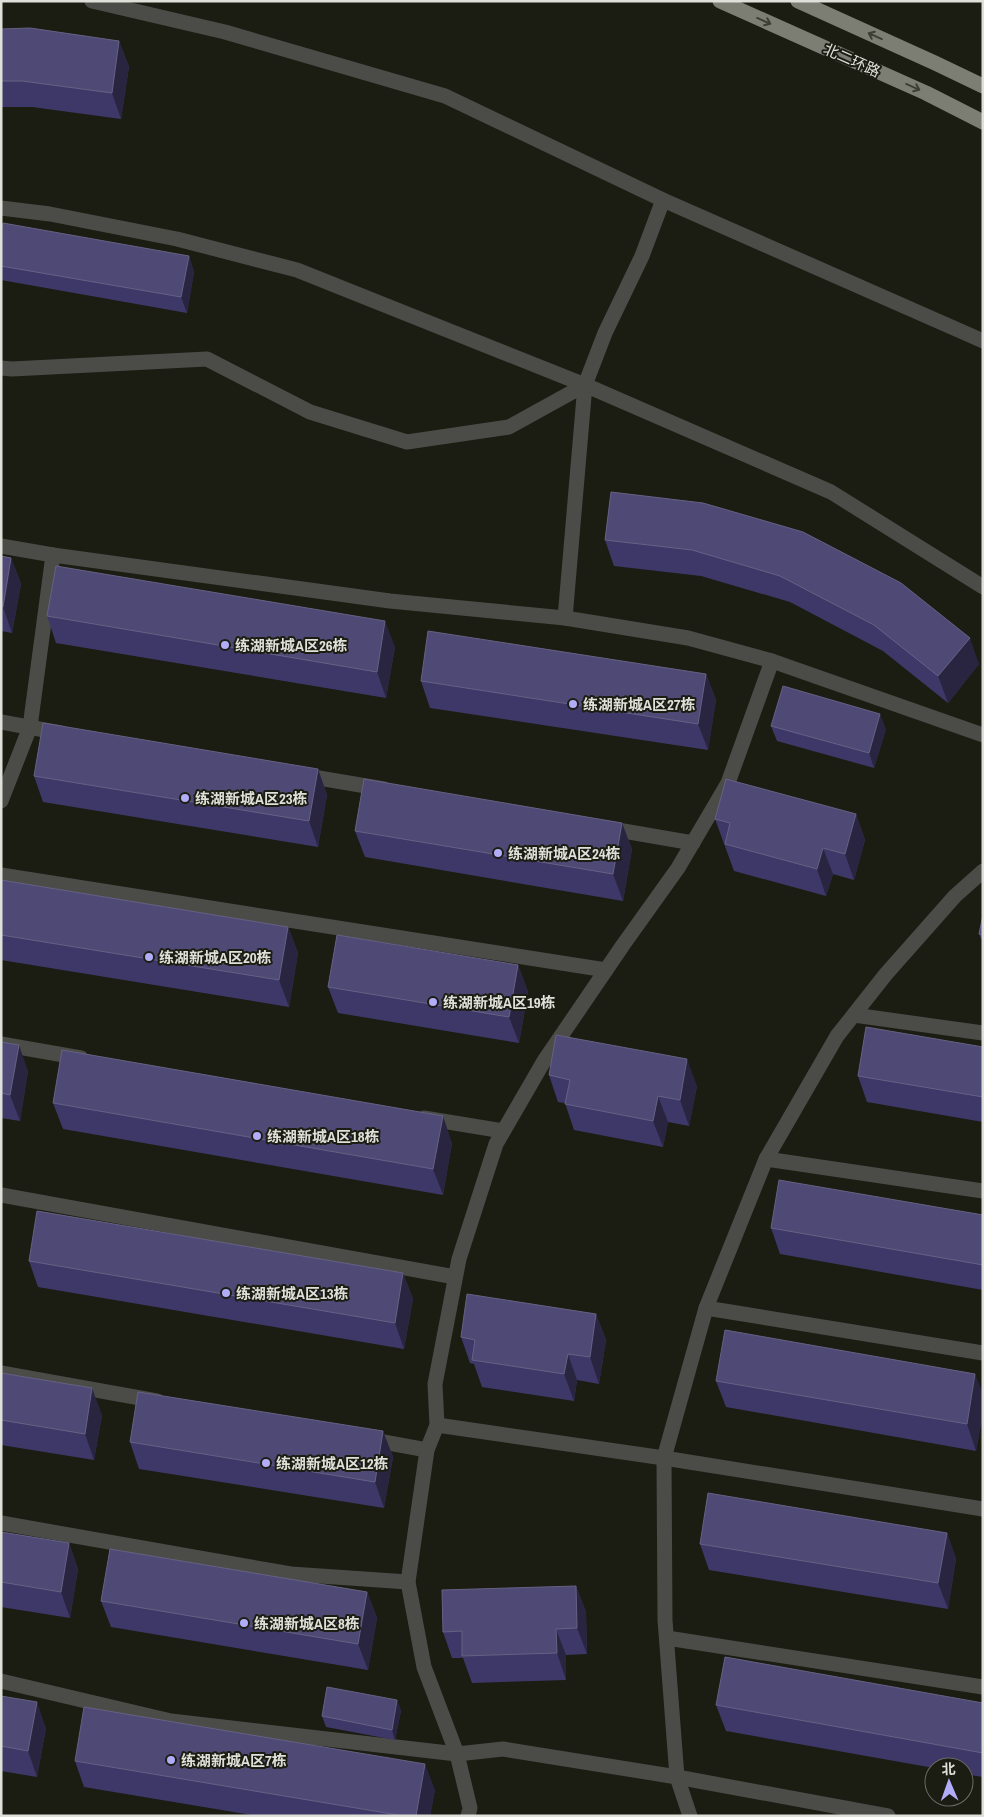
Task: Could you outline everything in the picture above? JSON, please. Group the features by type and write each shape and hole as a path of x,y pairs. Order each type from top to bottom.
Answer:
{"main road":[{"name":"北二环路","path":"720,1 926,93 983,122"},
{"path":"798,1 983,86"}],"street":[{"path":"92,1 225,32 444,96 663,200 983,341"},
{"path":"566,618 585,385 605,334 642,256 663,200"},
{"path":"1,208 50,214 177,239 297,270 585,385 831,492 983,587"},
{"path":"1,368 207,360 310,412 407,442 509,427 585,385"},
{"path":"1,546 53,556 390,601 566,618 688,638 772,662 983,735"},
{"path":"1,801 30,727 53,556"},
{"path":"468,1816 470,1808 457,1754 424,1667 408,1582 427,1450 437,1424 435,1384 458,1259 496,1144 544,1061 678,868 728,782 772,662"},
{"path":"1,722 79,736"},
{"path":"284,772 401,792"},
{"path":"595,826 693,843"},
{"path":"690,1816 677,1777 667,1638 664,1458 706,1308 766,1159 837,1036 886,974 955,896 976,884 983,871"},
{"path":"1,875 606,970"},
{"path":"854,1015 983,1033"},
{"path":"1,1044 100,1061"},
{"path":"405,1114 504,1131"},
{"path":"766,1159 983,1191"},
{"path":"1,1195 455,1277"},
{"path":"706,1308 983,1353"},
{"path":"1,1373 175,1404"},
{"path":"437,1424 983,1509"},
{"path":"350,1436 427,1450"},
{"path":"1,1523 291,1574 408,1582"},
{"path":"667,1638 983,1687"},
{"path":"1,1681 171,1721 457,1754 503,1749 677,1777 888,1816"}],"building":[{"path":"30,28 119,41 112,93 22,81 1,81 1,29"},
{"path":"3,223 189,256 181,297 1,266 1,233"},
{"path":"611,492 703,503 803,532 901,583 970,638 938,676 874,625 780,576 692,550 605,540"},
{"path":"1,556 11,558 3,607 1,607"},
{"path":"56,566 385,621 377,672 47,616"},
{"path":"428,631 706,674 698,724 421,681"},
{"path":"783,686 880,714 869,753 771,726"},
{"path":"43,723 318,769 309,821 34,776"},
{"path":"364,779 622,823 613,874 355,831"},
{"path":"726,779 856,814 845,854 823,848 817,869 725,844 730,823 715,819"},
{"path":"1,880 288,927 279,980 1,935"},
{"path":"983,915 983,935 979,934"},
{"path":"337,935 518,965 509,1017 328,987"},
{"path":"866,1027 983,1047 983,1097 858,1076"},
{"path":"556,1035 687,1059 680,1100 658,1096 653,1121 565,1104 570,1080 549,1075"},
{"path":"1,1042 19,1045 10,1095 1,1093"},
{"path":"62,1050 443,1116 433,1169 53,1103"},
{"path":"779,1180 983,1215 983,1265 771,1228"},
{"path":"37,1211 403,1273 395,1323 29,1261"},
{"path":"467,1294 596,1314 590,1357 568,1354 564,1374 472,1360 475,1340 461,1337"},
{"path":"725,1330 975,1374 967,1424 716,1381"},
{"path":"1,1373 92,1388 85,1434 1,1420"},
{"path":"138,1392 383,1431 375,1482 130,1442"},
{"path":"708,1493 947,1533 938,1583 700,1544"},
{"path":"1,1532 69,1543 61,1592 1,1582"},
{"path":"110,1549 367,1592 358,1644 101,1601"},
{"path":"576,1586 577,1628 556,1629 557,1653 462,1656 462,1631 443,1632 442,1590"},
{"path":"725,1657 983,1703 983,1753 716,1705"},
{"path":"327,1687 397,1700 392,1730 322,1716"},
{"path":"1,1696 37,1702 28,1751 1,1746"},
{"path":"84,1707 425,1764 416,1816 404,1816 75,1761"}],"place":[{"name":"练湖新城A区26栋","path":"225,645"},
{"name":"练湖新城A区27栋","path":"573,704"},
{"name":"练湖新城A区23栋","path":"185,798"},
{"name":"练湖新城A区24栋","path":"498,853"},
{"name":"练湖新城A区20栋","path":"149,957"},
{"name":"练湖新城A区19栋","path":"433,1002"},
{"name":"练湖新城A区18栋","path":"257,1136"},
{"name":"练湖新城A区13栋","path":"226,1293"},
{"name":"练湖新城A区12栋","path":"266,1463"},
{"name":"练湖新城A区8栋","path":"244,1623"},
{"name":"练湖新城A区7栋","path":"171,1760"}]}
